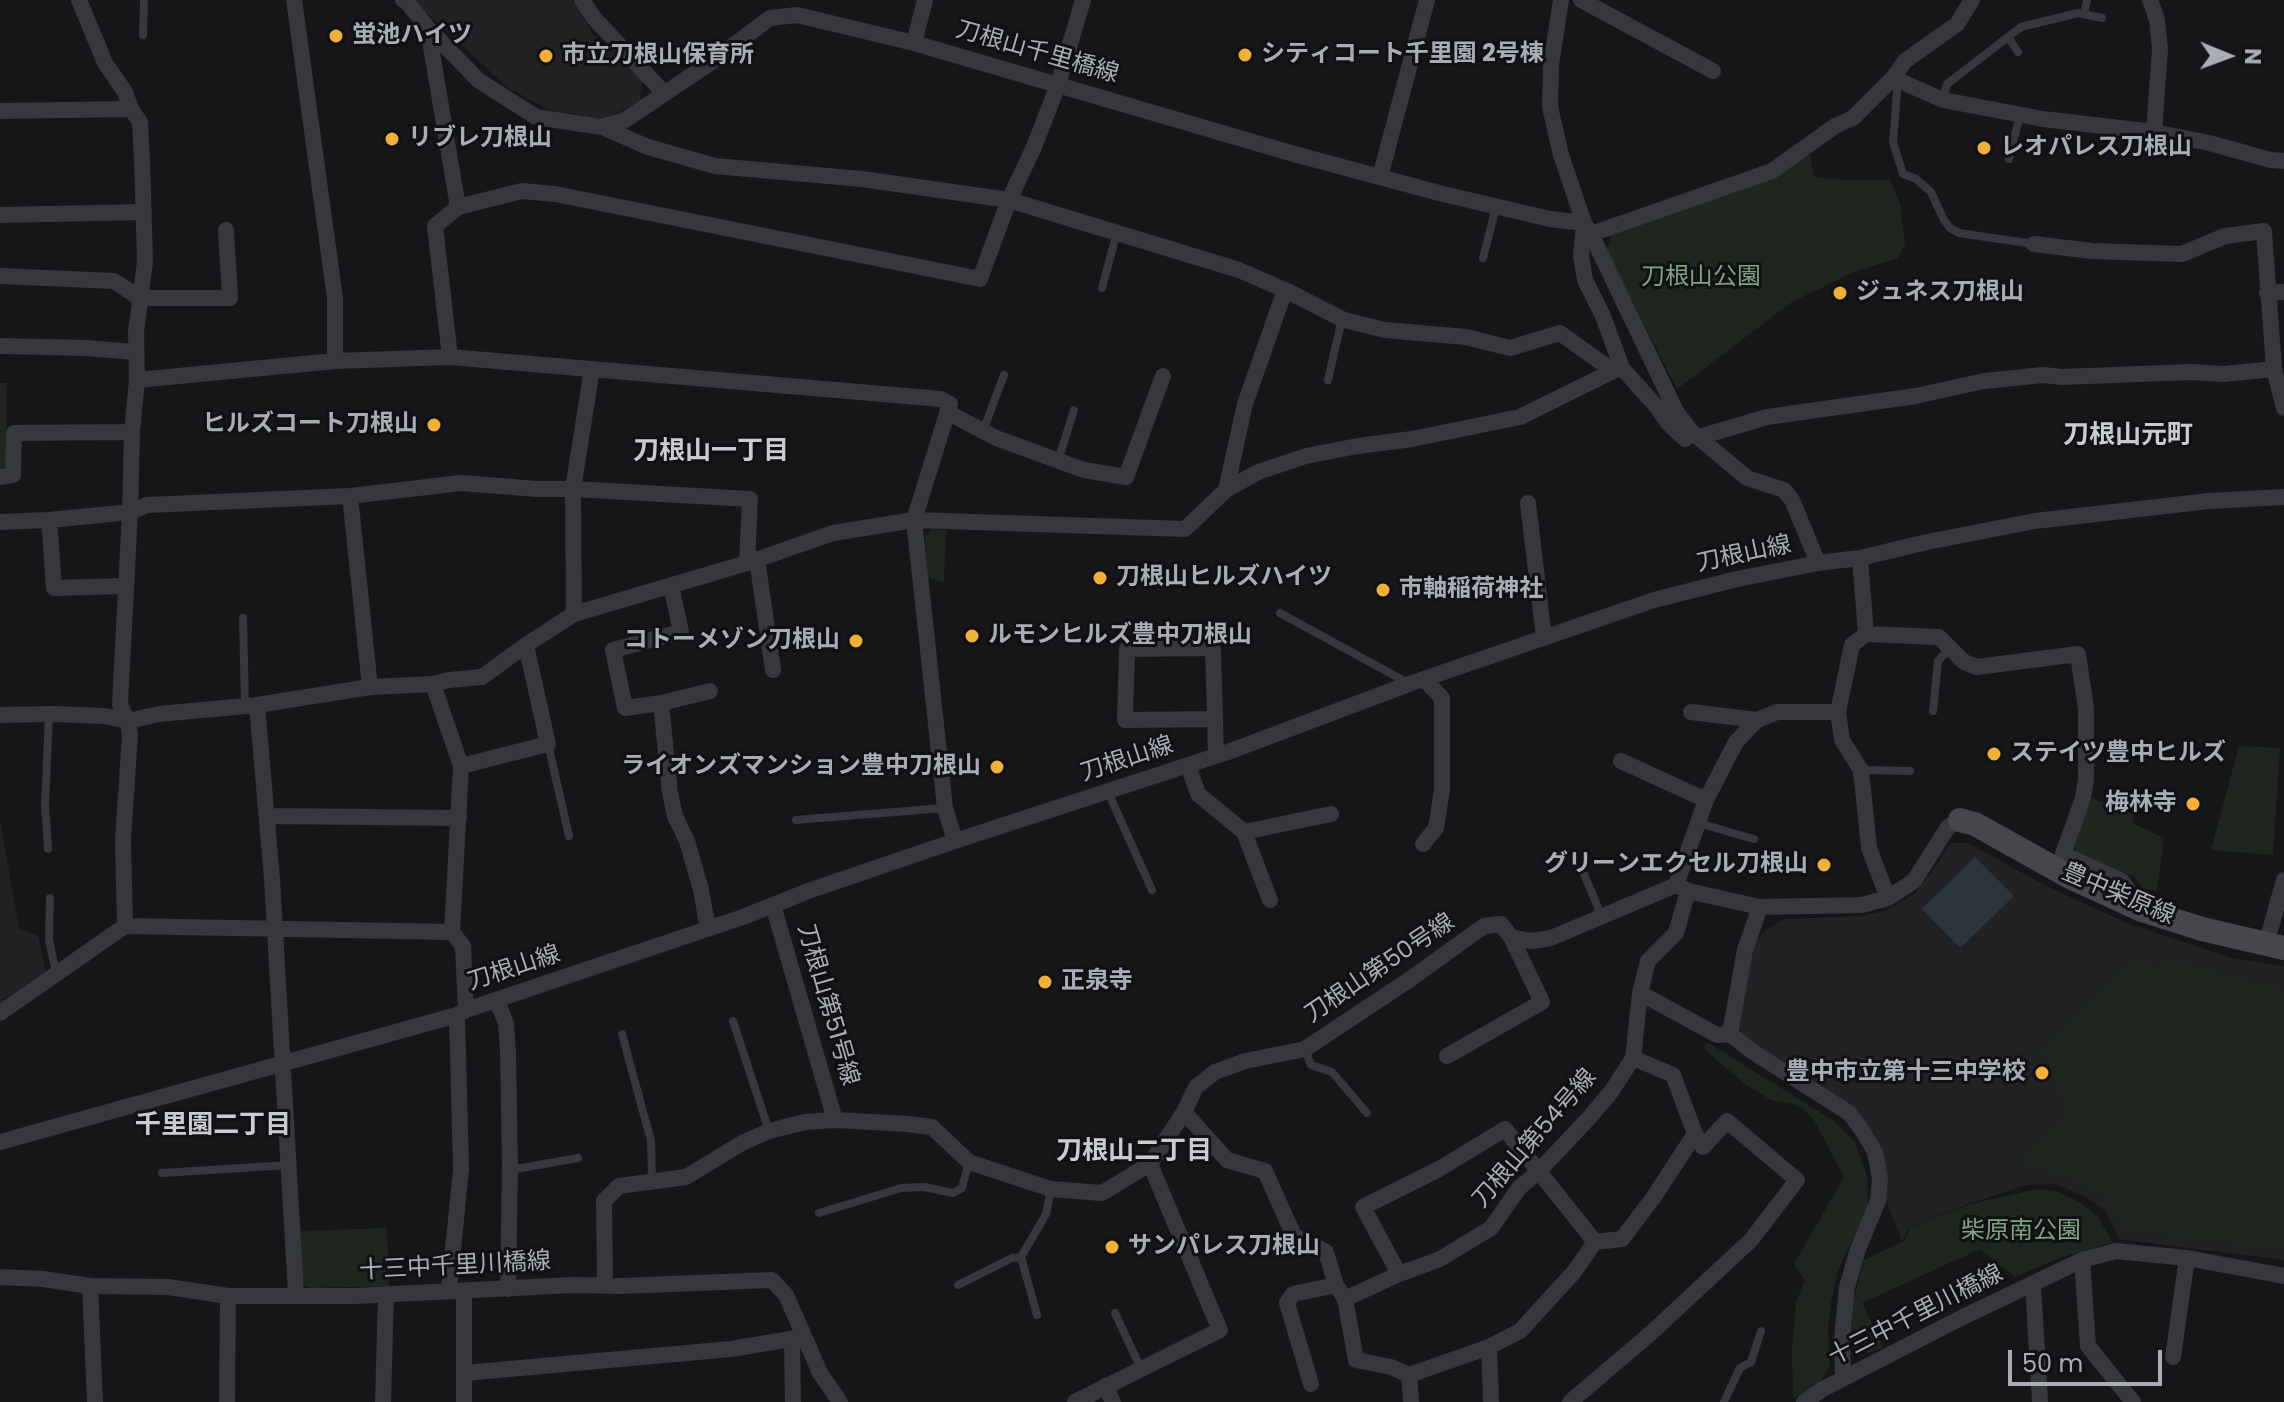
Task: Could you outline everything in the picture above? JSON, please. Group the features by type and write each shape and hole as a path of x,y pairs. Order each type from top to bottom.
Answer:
{"street":[{"path":"79,0 105,63 125,92 140,122 145,262 135,352 137,380 120,705 128,721 130,735 123,841 125,926"},
{"path":"294,0 335,298 335,361"},
{"path":"403,0 478,80 536,117 602,127 648,147 715,166 862,179 1009,200 1239,270 1342,319 1385,330 1466,337 1510,348 1560,333 1618,370 1685,439 1767,417 1916,396 1984,381 2043,375 2224,374 2274,369"},
{"path":"582,0 594,18 664,93"},
{"path":"914,43 925,0"},
{"path":"450,357 435,226 458,207 522,191 555,194 980,279 1009,200 1058,85 1083,0"},
{"path":"1380,177 1427,0"},
{"path":"1561,0 1551,65 1550,107 1561,155 1587,228 1677,413 1696,434 1747,478 1784,490 1792,500 1818,563"},
{"path":"1581,0 1713,71"},
{"path":"1587,228 1772,171 1835,126 1853,118 1895,79 1905,61 1957,24 1972,0"},
{"path":"2150,0 2157,20 2160,50 2154,132"},
{"name":"刀根山千里橋線","path":"602,127 625,120 770,18 797,15 914,43 1380,177 1587,228"},
{"path":"428,28 458,207"},
{"path":"1895,79 1943,100 2096,127 2154,132 2284,161"},
{"path":"0,111 131,109"},
{"path":"0,215 144,212"},
{"path":"1587,228 1581,256 1585,280 1603,316 1618,370"},
{"path":"0,276 114,281 140,298 230,298 226,230"},
{"path":"2034,244 2092,251 2182,254 2225,236 2264,231 2276,292 2274,369 2284,408"},
{"path":"1226,490 1245,404 1285,290"},
{"path":"0,346 135,352"},
{"path":"137,380 335,361 450,357 941,399 950,404 914,520 945,808 955,841"},
{"path":"574,614 573,489 592,369"},
{"path":"0,715 105,716 128,721 159,714 251,705 370,687 433,684 482,677 574,614 752,561 833,533 914,520 1185,529 1226,490 1258,472 1306,456 1520,417 1618,370"},
{"path":"947,412 996,438 1058,461 1084,470 1126,477 1163,376"},
{"path":"0,477 13,475 14,433 132,432"},
{"path":"0,522 130,512 147,505 350,496 461,483 750,499 752,561 773,670"},
{"path":"350,496 370,687"},
{"name":"刀根山線","path":"0,1142 462,1013 955,841 1216,756 1417,681 1654,600 1737,579 1860,558 2035,521 2200,501 2284,497"},
{"path":"1528,503 1544,638"},
{"path":"49,520 54,588 125,586"},
{"path":"1860,558 1866,634"},
{"path":"671,585 681,632 613,650 625,708 710,691"},
{"path":"1888,898 1869,848 1861,770 1842,740 1838,712 1852,645 1866,634 1939,637 1964,662 1977,667 2078,654 2086,709 2086,779 2083,798 2063,854 2122,881 2142,910"},
{"path":"461,766 548,744 526,645"},
{"path":"1214,719 1125,720 1127,649 1213,648 1216,756"},
{"path":"1417,681 1442,698 1442,790 1436,828 1423,844"},
{"path":"433,684 461,766 452,932 463,946 461,1169 456,1291 465,1373 464,1402"},
{"path":"661,703 670,793 701,890 708,929"},
{"path":"251,705 267,816 296,1294"},
{"path":"1691,712 1757,720"},
{"path":"1570,1402 1651,1333 1751,1240 1797,1180 1727,1121 1703,1147 1673,1075 1633,1058 1640,993 1648,961 1676,933 1682,888 1698,823 1706,800 1736,742 1757,720 1777,712 1838,712"},
{"path":"1621,761 1706,800"},
{"path":"1188,765 1198,794 1244,832 1270,900"},
{"path":"1244,832 1331,814"},
{"path":"267,816 459,818"},
{"path":"1682,888 1760,907 1862,905 1888,898 1914,881 1948,827 1960,820"},
{"name":"豊中柴原線","path":"1960,820 1975,824 2070,877 2142,910 2275,947"},
{"path":"2275,947 2284,880"},
{"name":"刀根山第50号線","path":"835,1120 932,1127 969,1162 1051,1189 1102,1193 1150,1164 1184,1112 1196,1087 1215,1072 1245,1061 1305,1049 1484,926 1501,924 1511,937 1531,941 1551,938 1682,888"},
{"name":"刀根山第51号線","path":"605,1285 604,1201 619,1186 686,1177 742,1143 769,1131 805,1122 835,1120 773,905"},
{"path":"1730,1034 1745,950 1760,907"},
{"path":"0,1013 125,926 452,932"},
{"path":"1447,1056 1542,1002 1511,937"},
{"path":"1640,993 1717,1035 1730,1034 1750,1050 1831,1100 1849,1113 1875,1152 1880,1179 1878,1201 1858,1249 1847,1287 1842,1338 1843,1379"},
{"path":"497,1001 506,1023 510,1170 508,1289"},
{"name":"刀根山第54号線","path":"1345,1299 1440,1259 1491,1228 1519,1188 1596,1110 1633,1058"},
{"path":"1184,1112 1227,1160 1265,1171 1294,1236 1326,1252 1336,1285 1345,1299 1356,1360 1391,1367 1409,1375 1489,1347 1520,1331 1574,1272 1595,1242 1622,1239 1695,1134"},
{"path":"1399,1274 1363,1207 1439,1169 1505,1129 1595,1242"},
{"path":"1075,1402 1220,1330 1150,1164"},
{"name":"十三中千里川橋線","path":"1804,1402 1961,1318 2082,1260 2116,1251 2187,1258 2284,1276"},
{"path":"2173,1357 2187,1258"},
{"path":"2082,1260 2088,1346 2133,1402"},
{"name":"十三中千里川橋線","path":"0,1277 90,1286 168,1287 228,1296 354,1296 772,1280 786,1295 798,1339 840,1402"},
{"path":"2033,1284 2040,1402"},
{"path":"1311,1384 1287,1303 1293,1294 1336,1285"},
{"path":"90,1286 95,1402"},
{"path":"383,1402 386,1294"},
{"path":"227,1402 228,1296"},
{"path":"465,1373 731,1349 798,1339 793,1402"},
{"path":"1489,1347 1491,1402"},
{"path":"1409,1375 1411,1402"},
{"path":"1105,1386 1113,1402"}],"lane":[{"path":"143,35 144,0"},
{"path":"2084,14 2087,0"},
{"path":"1943,100 1947,84 2021,27 2078,13 2102,18"},
{"path":"2008,37 2018,52"},
{"path":"1895,79 1893,142 1903,174 1916,179 1931,192 1944,220 1959,233 2034,244"},
{"path":"2009,159 2020,115"},
{"path":"1483,258 1496,207"},
{"path":"1102,288 1117,232"},
{"path":"1328,380 1342,319"},
{"path":"983,431 1004,375"},
{"path":"1058,461 1074,410"},
{"path":"1280,613 1417,681"},
{"path":"243,618 251,705"},
{"path":"1933,711 1938,661 1950,648"},
{"path":"48,849 45,805 49,714"},
{"path":"548,744 569,836"},
{"path":"1861,770 1910,771"},
{"path":"1108,792 1152,890"},
{"path":"796,820 945,808"},
{"path":"1698,823 1754,839"},
{"path":"1584,874 1602,917"},
{"path":"50,898 49,940 56,975"},
{"path":"733,1021 769,1131"},
{"path":"622,1034 651,1141 652,1182"},
{"path":"1305,1049 1311,1065 1332,1072 1367,1113"},
{"path":"510,1170 578,1158"},
{"path":"819,1213 901,1188 924,1187 953,1193 962,1188 969,1162"},
{"path":"162,1173 289,1165"},
{"path":"1037,1315 1021,1257 1046,1214 1051,1189"},
{"path":"958,1285 1012,1258 1021,1257"},
{"path":"1115,1313 1141,1369"},
{"path":"1724,1402 1740,1368 1751,1362 1761,1331"}],"shaded area":[{"name":"市立刀根山保育所","path":"413,0 573,0 593,34 642,79 640,101 605,119 550,110 508,88"},
{"path":"0,818 19,929 38,936 46,971 0,1002"},
{"name":"豊中市立第十三中学校","path":"1950,843 1968,843 2050,888 2129,924 2232,958 2284,966 2284,1260 2119,1239 2106,1212 2086,1197 2056,1184 2026,1185 1971,1203 1910,1227 1902,1241 1886,1201 1886,1170 1877,1138 1856,1110 1742,1037 1736,1020 1737,1008 1755,943 1765,931 1783,919 1861,916 1885,911 1914,894"},
{"path":"1975,857 2014,896 1960,948 1922,909"}],"green space":[{"name":"刀根山公園","path":"1808,144 1814,177 1890,180 1900,204 1905,244 1898,258 1854,272 1792,302 1677,389 1606,249 1612,235 1743,187"},
{"path":"0,383 7,383 6,465 0,471"},
{"path":"932,529 946,530 944,582 928,578 925,536"},
{"path":"2239,746 2280,748 2273,855 2211,850"},
{"path":"2092,798 2134,815 2132,823 2164,838 2157,891 2142,888 2135,877 2076,853 2073,845"},
{"path":"2165,957 2284,990 2284,1251 2125,1230 2101,1196 2076,1180 2016,1161 2068,1115 2049,1063 2038,1054 2131,959 2160,967"},
{"path":"1707,1042 1834,1121 1855,1142 1867,1177 1868,1208 1838,1270 1831,1302 1828,1330 1830,1365 1822,1380 1793,1398 1792,1350 1796,1302 1805,1280 1794,1264 1844,1177 1814,1120 1805,1111 1798,1105 1771,1100 1746,1085 1703,1048"},
{"name":"柴原南公園","path":"2037,1189 2058,1192 2079,1202 2097,1216 2113,1242 2057,1259 2015,1277 1980,1249 1862,1303 1883,1347 1868,1353 1850,1348 1853,1303 1864,1260 1904,1241 1911,1227 1971,1204"},
{"path":"387,1228 389,1286 311,1288 302,1285 300,1231"}],"place":[{"name":"蛍池ハイツ","path":"336,36"},
{"name":"シティコート千里園 2号棟","path":"1245,55"},
{"name":"市立刀根山保育所","path":"546,56"},
{"name":"リブレ刀根山","path":"392,139"},
{"name":"レオパレス刀根山","path":"1984,148"},
{"name":"ジュネス刀根山","path":"1840,293"},
{"name":"ヒルズコート刀根山","path":"434,425"},
{"name":"刀根山ヒルズハイツ","path":"1100,578"},
{"name":"市軸稲荷神社","path":"1383,590"},
{"name":"ルモンヒルズ豊中刀根山","path":"972,636"},
{"name":"コトーメゾン刀根山","path":"856,641"},
{"name":"ステイツ豊中ヒルズ","path":"1994,754"},
{"name":"ライオンズマンション豊中刀根山","path":"997,767"},
{"name":"梅林寺","path":"2193,804"},
{"name":"グリーンエクセル刀根山","path":"1824,865"},
{"name":"正泉寺","path":"1045,982"},
{"name":"豊中市立第十三中学校","path":"2042,1073"},
{"name":"サンパレス刀根山","path":"1112,1247"}],"district":[{"name":"刀根山元町","path":"2128,436"},
{"name":"刀根山一丁目","path":"711,452"},
{"name":"千里園二丁目","path":"213,1126"},
{"name":"刀根山二丁目","path":"1134,1152"}]}
